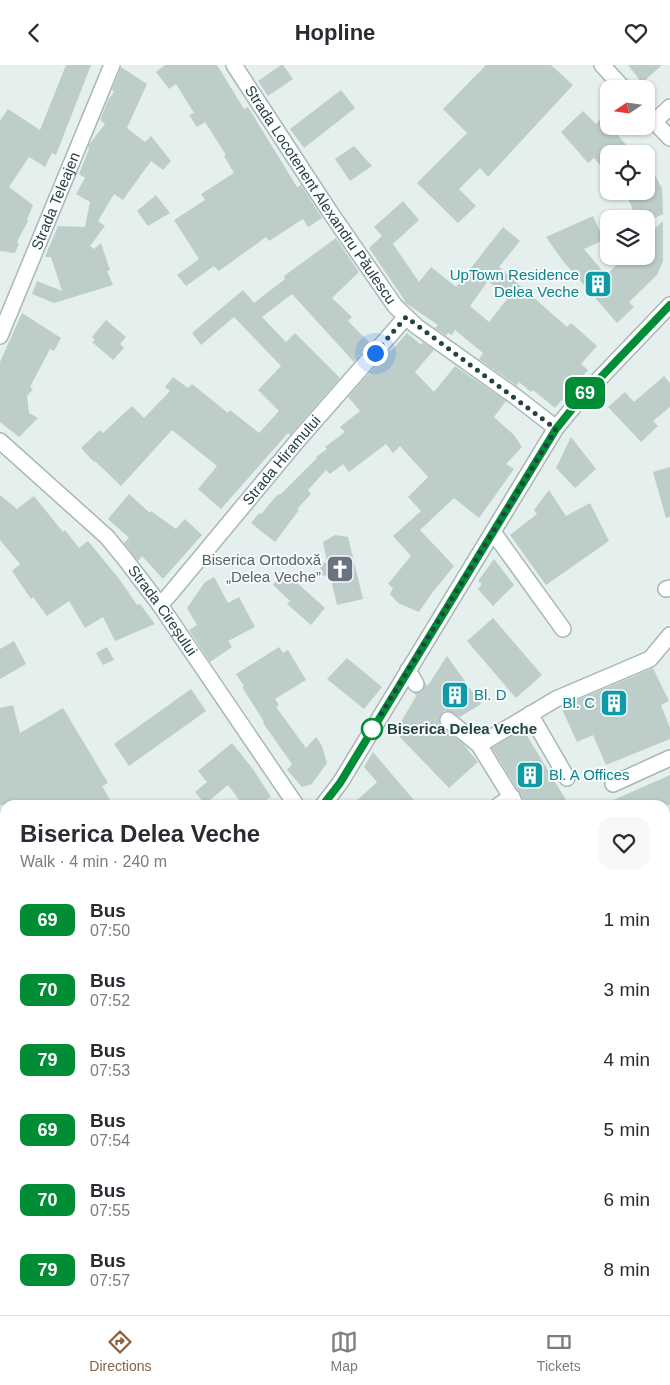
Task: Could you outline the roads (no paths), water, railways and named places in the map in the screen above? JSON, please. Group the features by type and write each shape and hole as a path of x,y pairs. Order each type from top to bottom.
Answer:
{"street":[{"name":"Strada Teleajen","path":"0,337 112,65"},
{"name":"Strada Locotenent Alexandru Păulescu","path":"234,65 330,212 395,306 406,317 556,429"},
{"path":"602,65 616,80"},
{"path":"655,114 670,107"},
{"path":"655,122 670,138"},
{"path":"327,800 340,783 556,429 580,399 670,307"},
{"name":"Strada Hiramului","path":"160,605 298,441 406,317"},
{"name":"Strada Cireșului","path":"0,441 107,537 160,605 293,800"},
{"path":"493,532 563,629"},
{"path":"480,745 556,699 650,659 670,635"},
{"path":"408,671 416,684"},
{"path":"530,714 567,778"},
{"path":"448,720 480,745 513,800"},
{"path":"613,784 670,758"}],"tunnel":[{"path":"416,684 448,720"}],"place":[{"name":"UpTown Residence Delea Veche","path":"598,284"},
{"name":"Biserica Ortodoxă „Delea Veche”","path":"340,569"},
{"name":"Bl. D","path":"455,695"},
{"name":"Bl. C","path":"614,703"},
{"name":"Biserica Delea Veche","path":"372,729"},
{"name":"Bl. A Offices","path":"530,775"}]}
